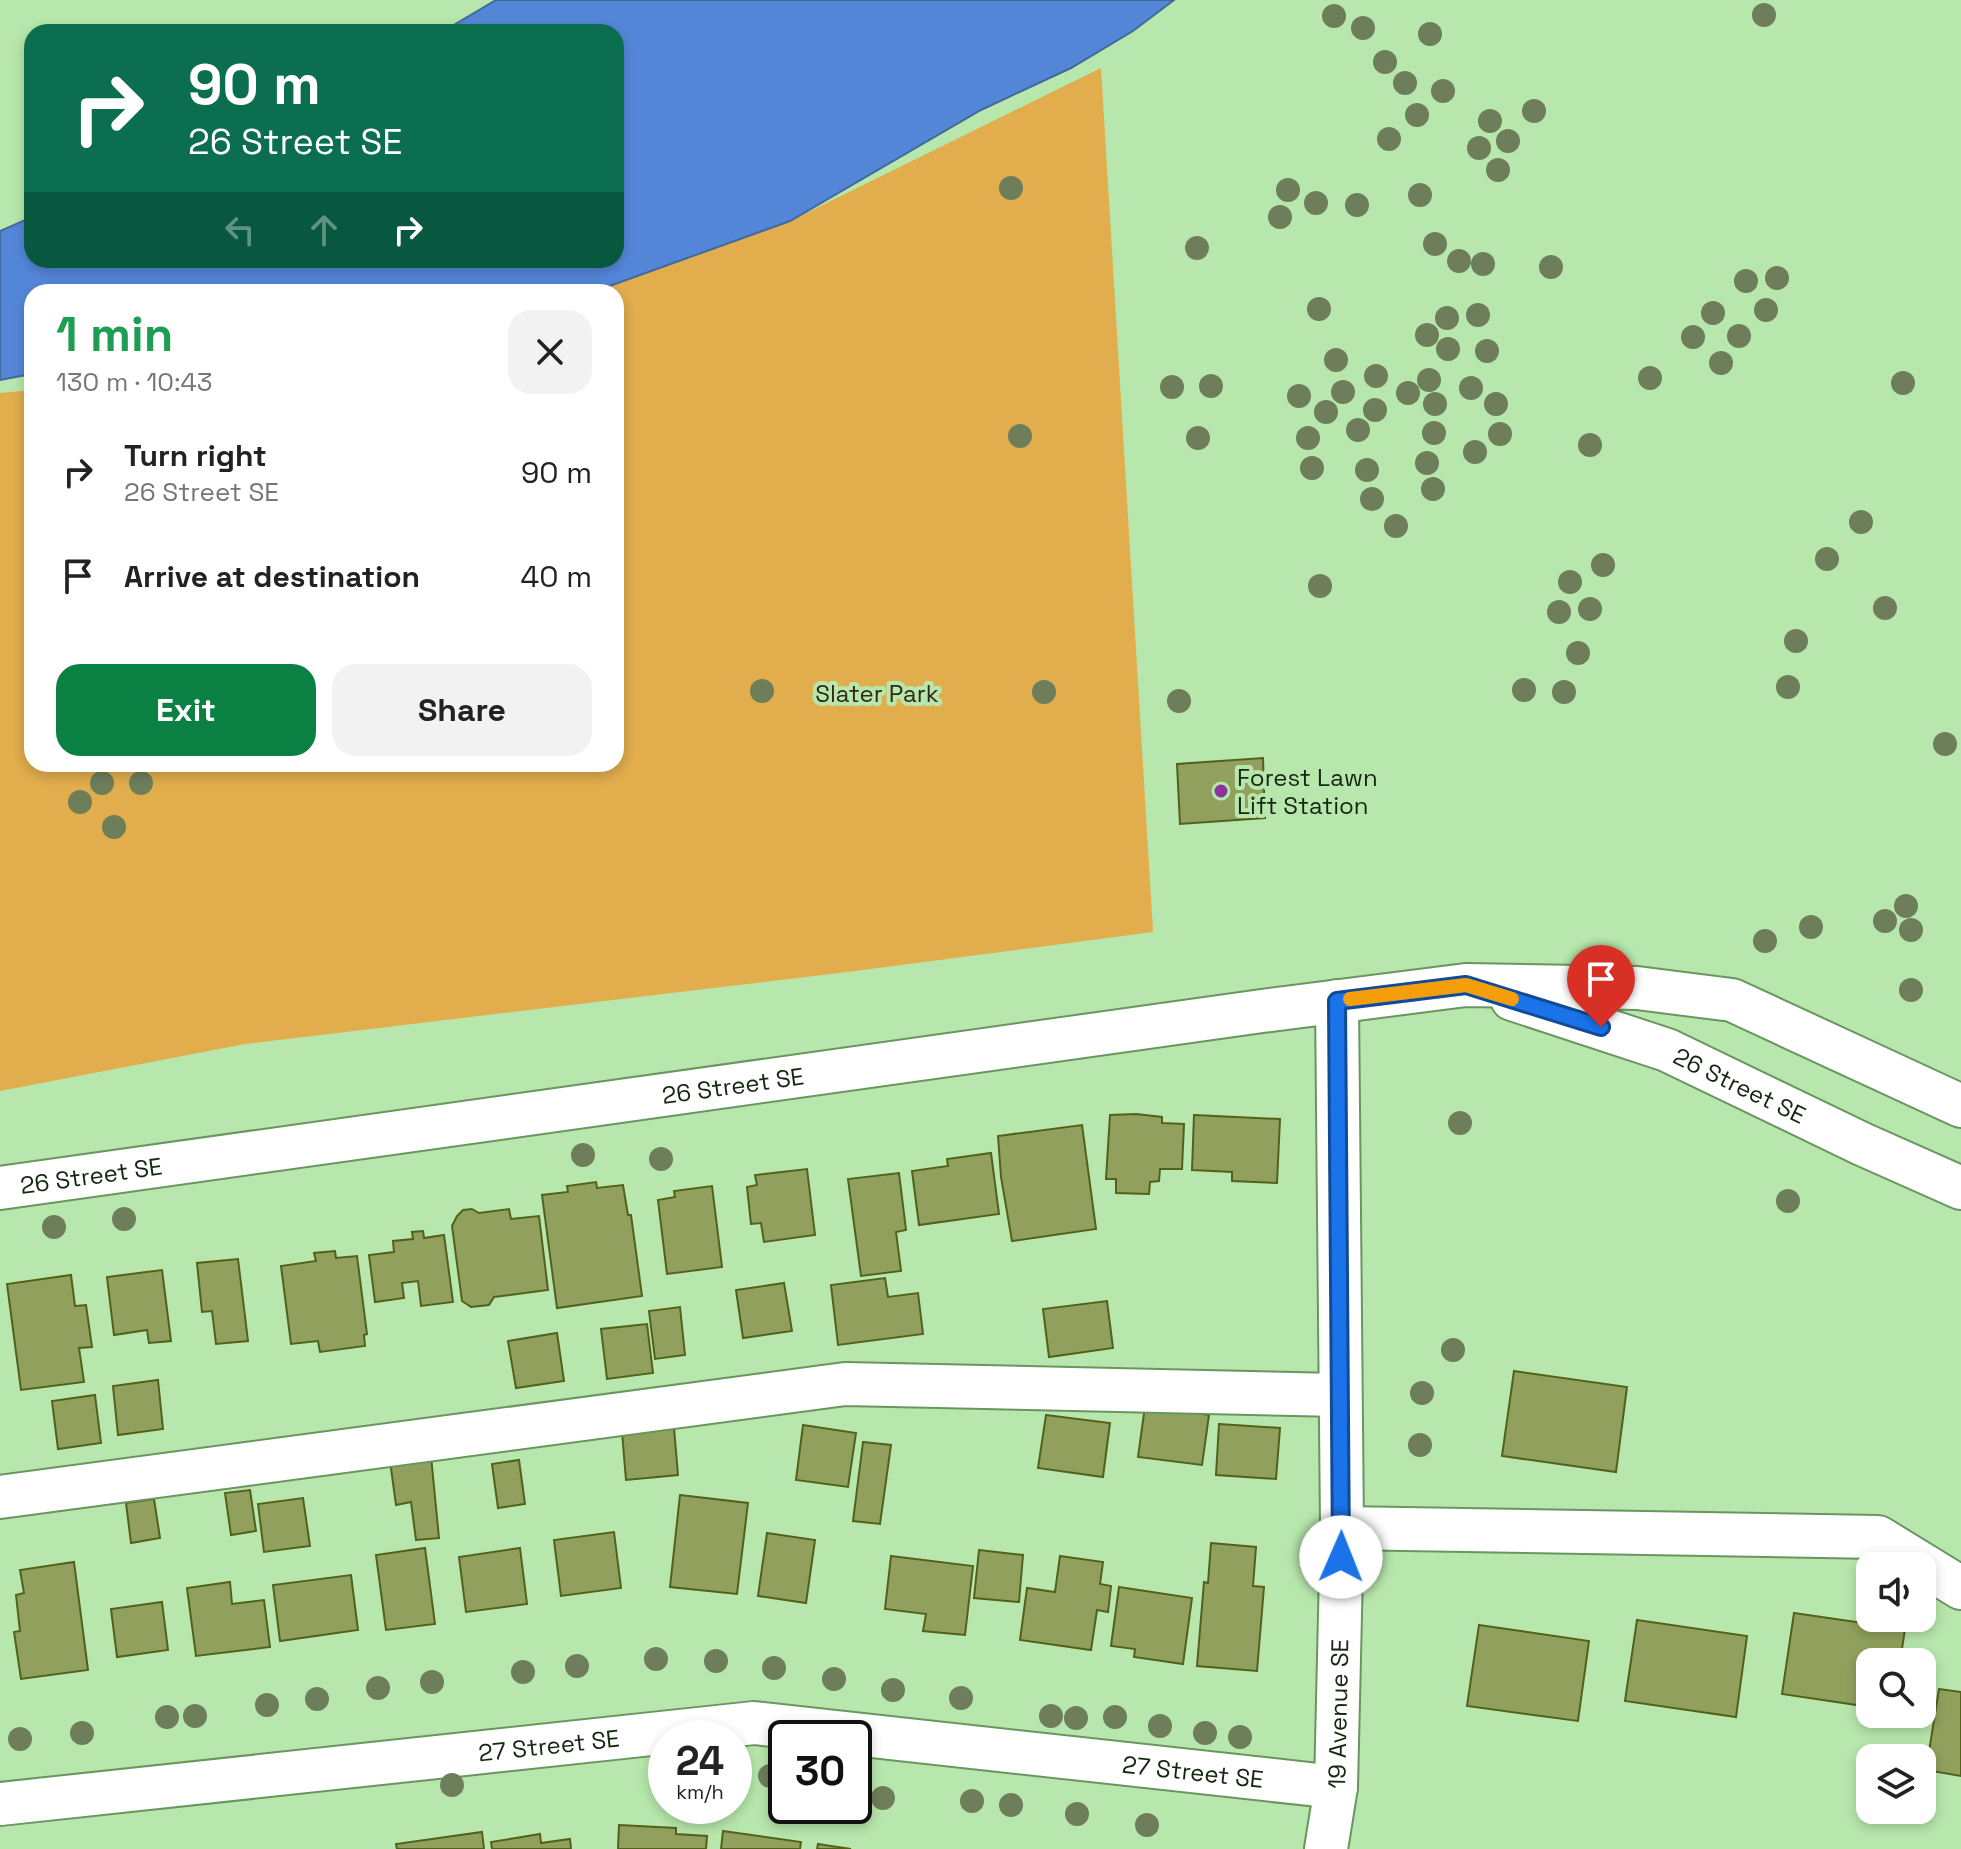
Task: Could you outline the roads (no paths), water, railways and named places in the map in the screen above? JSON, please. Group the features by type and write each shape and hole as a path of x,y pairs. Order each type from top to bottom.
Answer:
{"street":[{"name":"26 Street SE","path":"1466,985 1667,1050 1961,1188"},
{"name":"26 Street SE","path":"0,1188 1466,985 1637,988 1732,1000 1961,1106"},
{"name":"19 Avenue SE","path":"1326,1849 1336,1787 1342,1528 1337,1001"},
{"path":"0,1497 845,1384 1339,1395"},
{"path":"1342,1528 1878,1537 1961,1588"},
{"name":"27 Street SE","path":"0,1804 754,1723 1336,1787"}],"water":[{"path":"496,0 1174,0 1133,31 1071,68 981,110 790,221 615,284 24,284 24,376 0,380 0,231 24,220 24,268 624,268 624,24 456,24"}],"place":[{"name":"Forest Lawn Lift Station","path":"1221,791"}],"park label":[{"name":"Slater Park","path":"877,693"}]}
